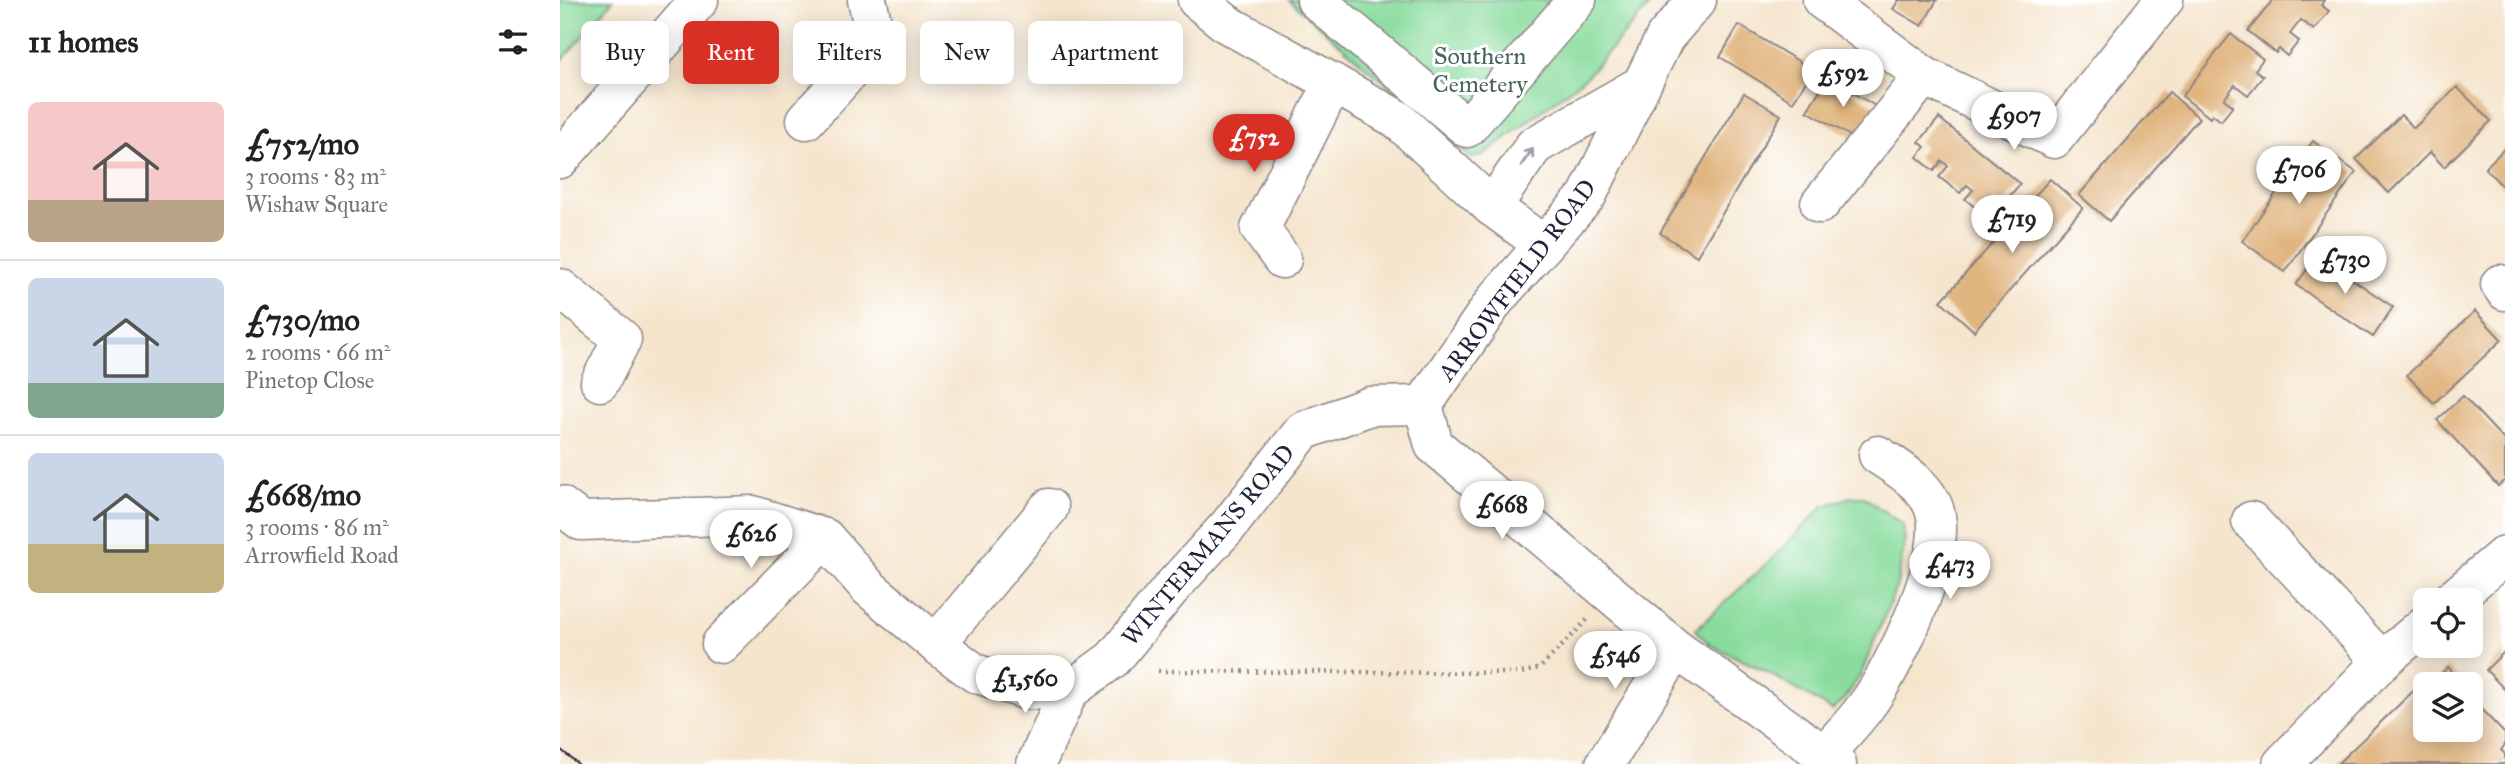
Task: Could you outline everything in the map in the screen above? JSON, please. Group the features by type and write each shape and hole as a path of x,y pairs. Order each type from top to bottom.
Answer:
{"street":[{"path":"560,159 699,0"},
{"path":"806,120 864,52 871,36 871,16 867,0"},
{"path":"1197,0 1227,24 1397,119 1492,207 1544,245"},
{"path":"1316,0 1467,128 1577,0"},
{"name":"ARROWFIELD ROAD","path":"1697,0 1665,37 1587,196 1496,299 1423,405 1434,445 1676,649 1831,759"},
{"path":"1822,0 1924,76 2054,139 2164,0"},
{"path":"1820,204 1924,76"},
{"path":"1282,259 1260,229 1333,83"},
{"path":"1492,207 1535,146 1642,85"},
{"path":"560,288 622,339 600,382"},
{"name":"WINTERMANS ROAD","path":"1069,691 1113,659 1173,586 1229,525 1303,431 1370,406 1423,405"},
{"path":"1831,759 1885,678 1904,638 1934,553 1936,515 1929,498 1905,473 1878,456"},
{"path":"560,505 581,521 753,515 825,538 869,587 975,673 1025,690 1069,691 1036,764"},
{"path":"936,644 1049,508"},
{"path":"2251,521 2382,661"},
{"path":"721,645 825,538"},
{"path":"2466,588 2505,555"},
{"path":"2282,764 2382,661 2413,635"},
{"path":"1605,764 1676,649"}],"path":[{"path":"1158,671 1521,673 1540,668 1612,595"}],"green space":[{"path":"560,0 613,0 595,21 581,21 581,38 560,63"},
{"name":"Southern Cemetery","path":"1289,0 1654,0 1587,76 1482,156 1471,158"},
{"path":"1851,497 1864,497 1903,525 1905,541 1897,585 1861,674 1845,699 1832,710 1763,670 1710,645 1695,630 1778,553 1823,506"}],"building":[{"path":"1899,0 1937,0 1922,26 1893,9"},
{"path":"2273,0 2324,0 2321,5 2329,11 2314,30 2301,20 2290,34 2299,41 2287,56 2279,49 2276,53 2248,31"},
{"path":"1739,25 1813,70 1793,102 1720,57"},
{"path":"2231,34 2263,59 2255,70 2263,76 2248,95 2235,85 2224,99 2233,106 2221,121 2212,114 2210,118 2182,96"},
{"path":"1827,78 1879,108 1859,141 1807,111"},
{"path":"2457,87 2491,121 2444,167 2430,152 2389,193 2356,159 2401,115 2414,128"},
{"path":"2169,92 2199,118 2109,221 2079,195"},
{"path":"1744,93 1781,115 1697,256 1660,233"},
{"path":"1939,118 2020,184 2002,205 1995,200 1983,214 1965,199 1973,190 1967,185 1960,193 1939,177 1948,166 1942,161 1934,171 1917,157 1925,147 1919,142"},
{"path":"2313,141 2356,172 2285,272 2242,241"},
{"path":"2505,148 2505,189 2485,168"},
{"path":"2050,179 2083,208 1974,331 1941,301"},
{"path":"2317,255 2393,307 2373,337 2296,285"},
{"path":"2475,311 2502,340 2434,403 2407,375"},
{"path":"2463,396 2505,441 2505,480 2498,486 2437,420"},
{"path":"2505,651 2505,690 2486,670"},
{"path":"2413,691 2413,742 2483,742 2483,711 2505,734 2505,745 2501,750 2505,754 2505,764 2337,764"}],"tram line":[{"path":"560,749 578,764"}]}
